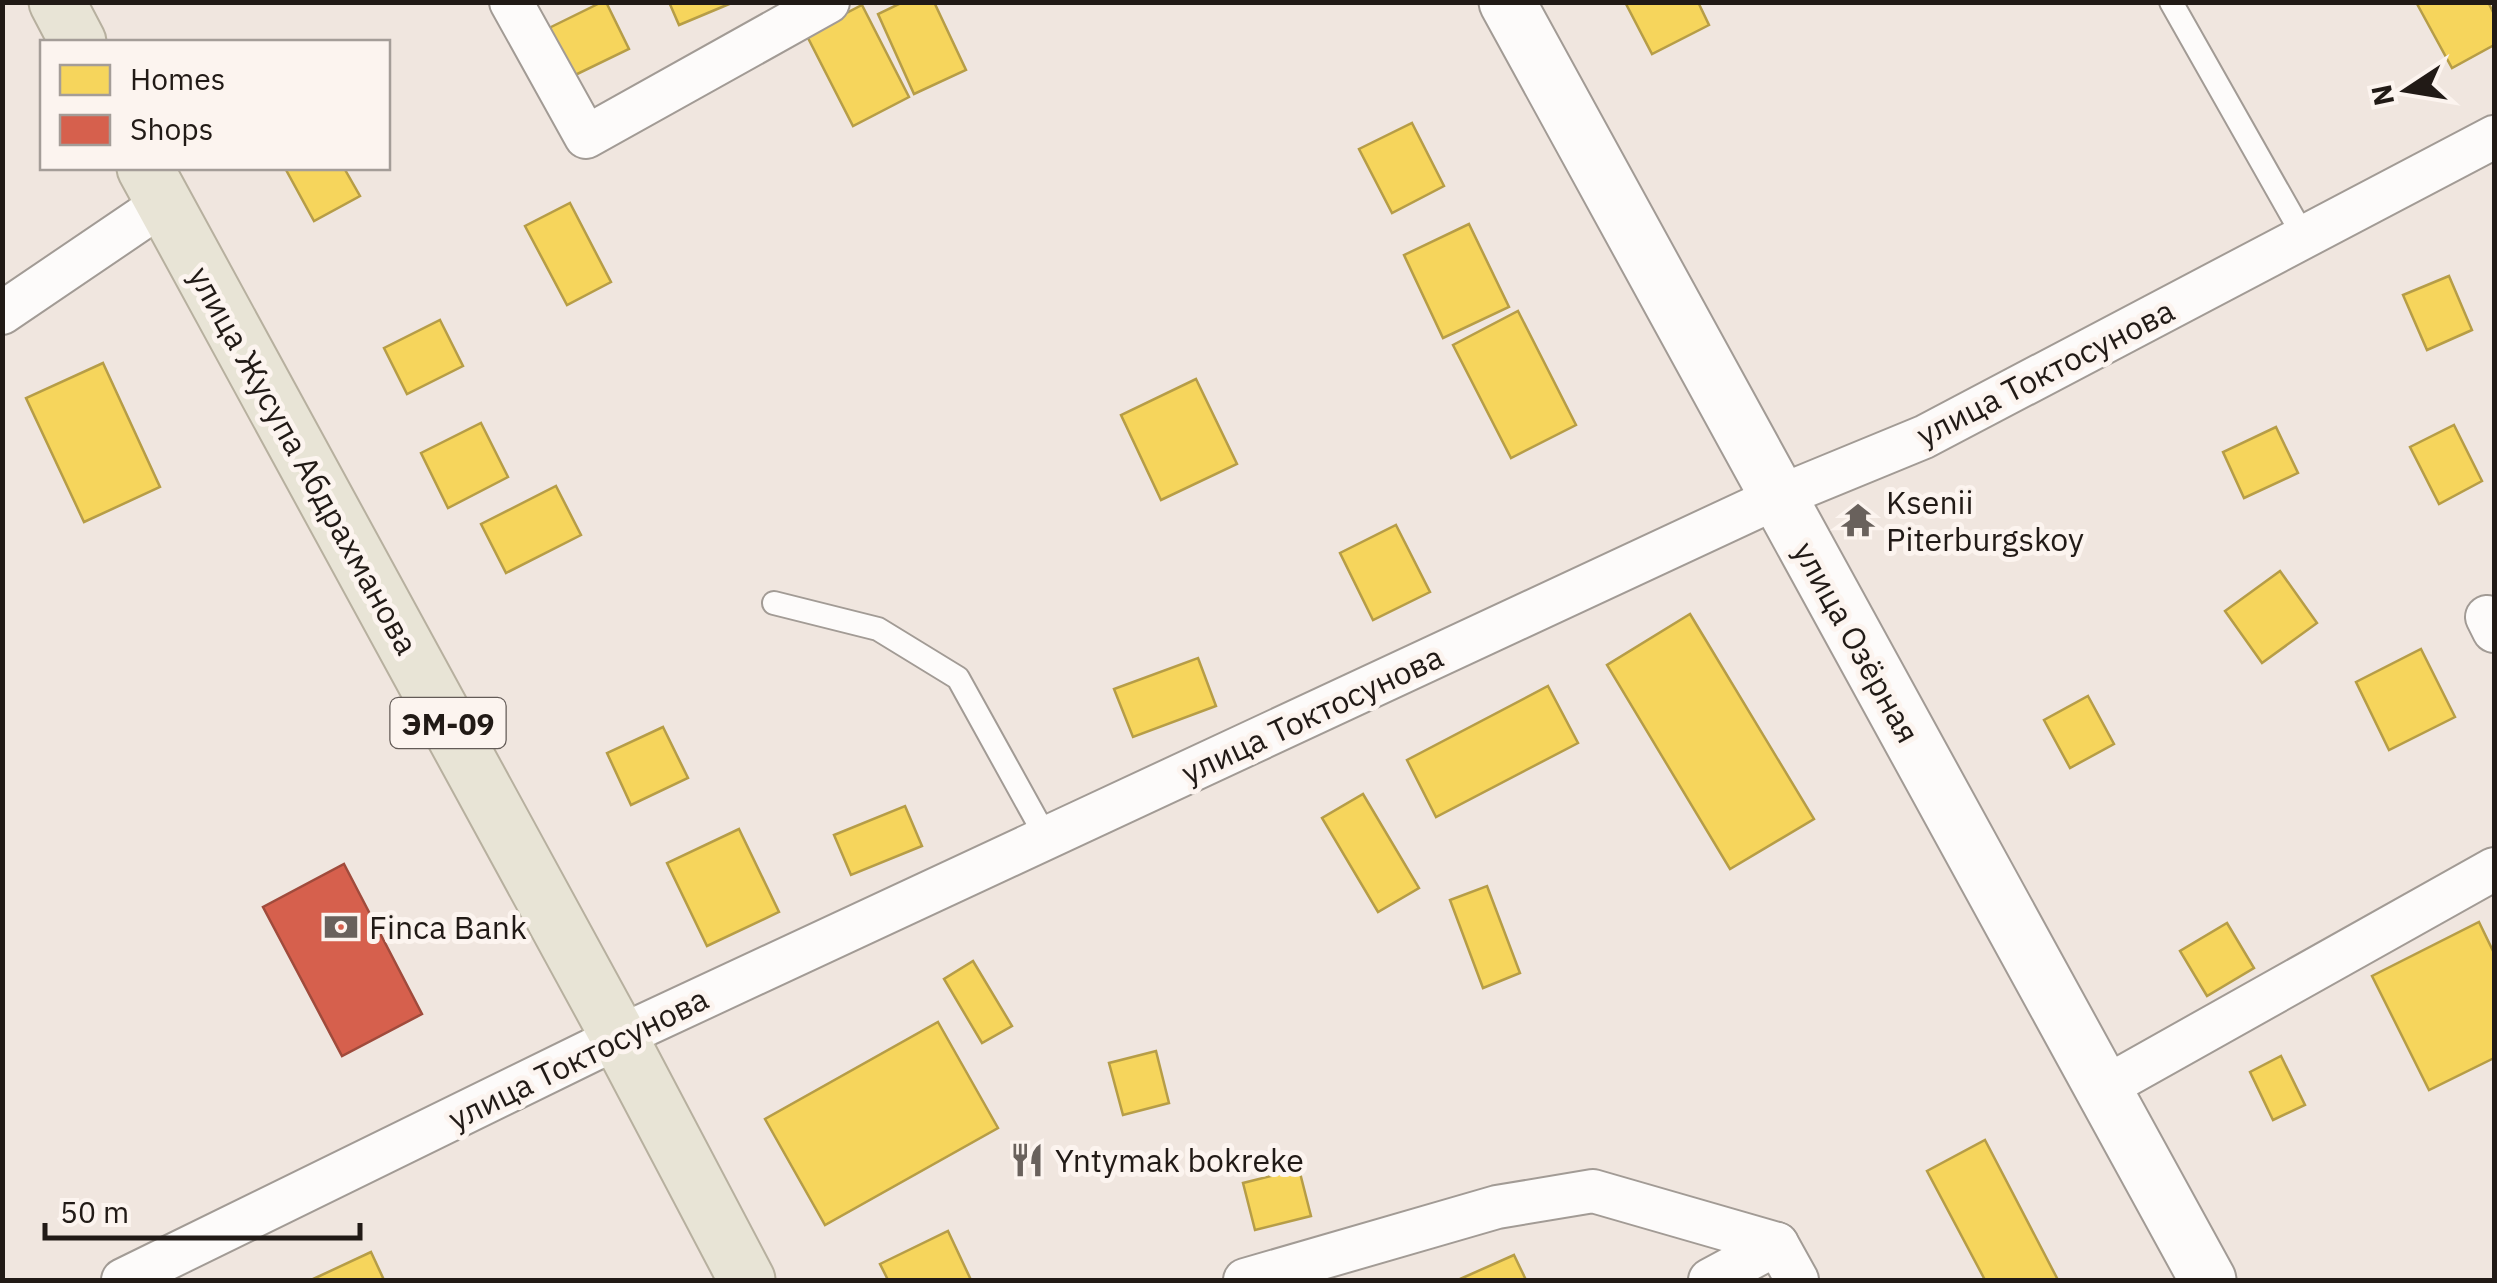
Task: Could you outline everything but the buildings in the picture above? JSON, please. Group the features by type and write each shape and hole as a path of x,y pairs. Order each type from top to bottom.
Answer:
{"highway":[{"path":"57,2 77,40"},
{"name":"улица Жусупа Абдрахманова","path":"155,185 746,1280"}],"street":[{"path":"511,2 586,136 828,2"},
{"name":"улица Озёрная","path":"1507,2 2208,1280"},
{"name":"улица Токтосунова","path":"123,1280 618,1037 1778,496 1924,437 2494,137"},
{"path":"2,313 155,185"},
{"path":"2102,1089 2494,868"},
{"path":"1245,1280 1497,1207 1593,1191 1787,1262"},
{"path":"1710,1280 1787,1262"}],"lane":[{"path":"2171,2 2304,237"},
{"path":"774,603 878,628 958,678 1046,837"}],"place":[{"name":"Ksenii Piterburgskoy","path":"1858,520"},
{"name":"Finca Bank","path":"341,927"},
{"name":"Yntymak bokreke","path":"1027,1160"}]}
